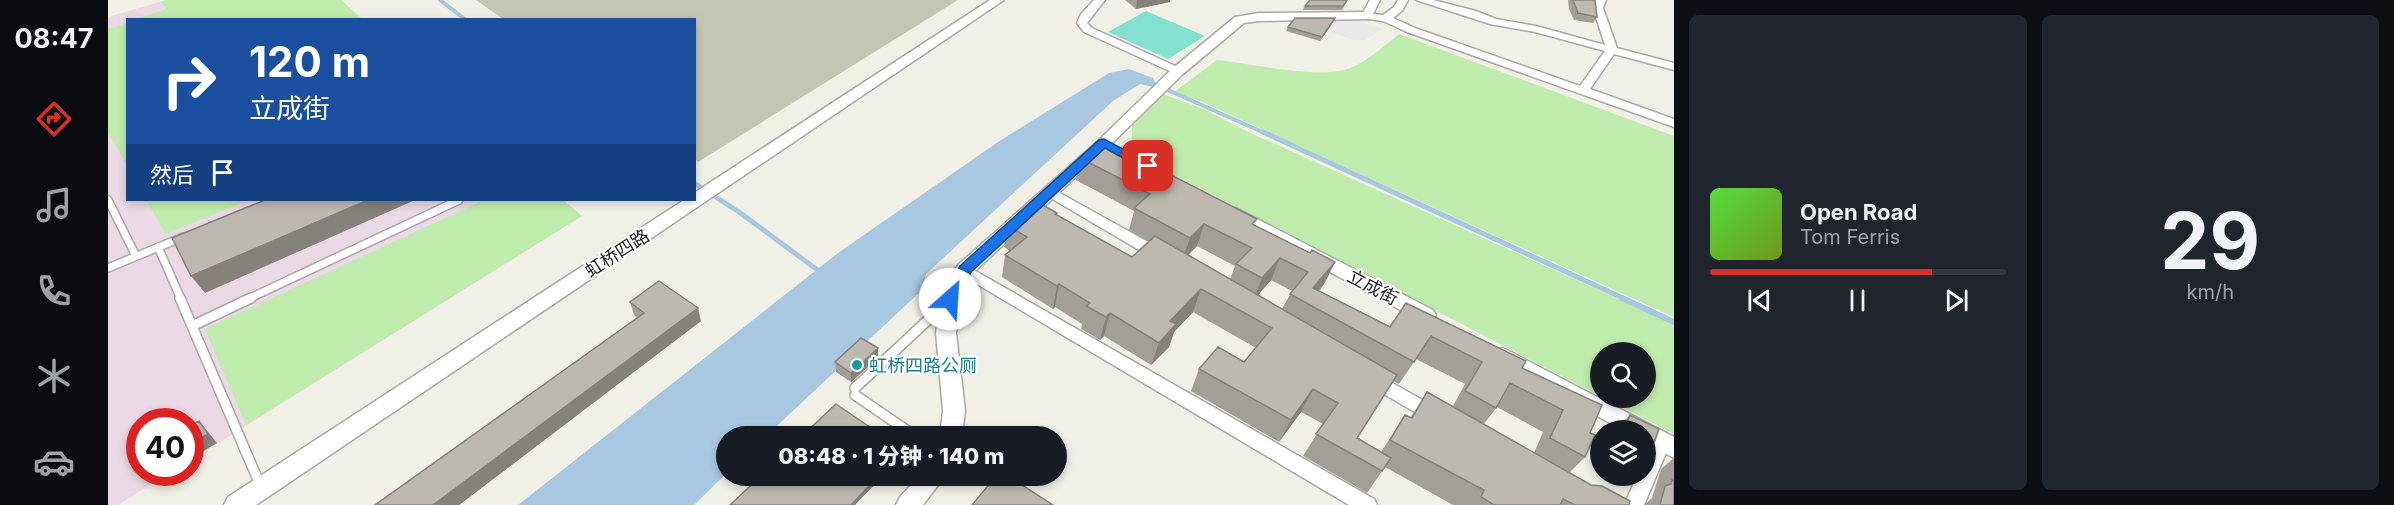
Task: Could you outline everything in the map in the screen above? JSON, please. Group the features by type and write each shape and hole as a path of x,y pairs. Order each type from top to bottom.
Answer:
{"street":[{"name":"虹桥四路","path":"696,201 998,0"},
{"path":"1100,0 1084,16 1082,23 1088,30 1178,71"},
{"path":"1366,16 1375,0"},
{"path":"1385,18 1398,9 1403,0"},
{"path":"1421,0 1472,13 1494,22 1536,29 1674,67"},
{"path":"1472,0 1472,13"},
{"path":"1601,0 1598,8 1612,49"},
{"path":"952,426 954,411 946,333 950,299 965,270 1049,191 1111,147 1161,87 1236,22 1245,18 1366,16 1385,18 1452,45 1674,123"},
{"path":"1583,90 1612,49"},
{"path":"1049,191 1174,263"},
{"name":"虹桥四路","path":"236,505 696,201"},
{"name":"立成街","path":"1222,206 1442,324"},
{"path":"965,270 1367,505"},
{"path":"1484,346 1622,420"},
{"path":"1360,372 1454,426"},
{"path":"908,505 924,486"},
{"path":"1634,505 1640,486"}],"lane":[{"path":"108,200 136,256"},
{"path":"192,326 457,201"},
{"path":"108,268 189,234"},
{"path":"158,247 262,488"},
{"path":"901,426 855,392 950,299"}],"shaded area":[{"path":"166,0 341,0 361,18 126,18 126,201 564,201 582,216 204,452 204,408 126,408 126,486 149,486 118,505 108,505 108,17"},
{"path":"476,0 958,0 698,162 696,160 696,18 502,18"},
{"path":"1146,11 1205,36 1168,59 1108,32"},
{"path":"1337,20 1356,20 1382,29 1365,40 1354,40 1324,30"},
{"path":"1129,69 1153,78 1156,84 1153,87 1140,84 1113,101 926,274 921,291 777,426 716,426 716,484 694,505 518,505 838,253 998,142 1109,73"}],"green space":[{"path":"166,0 341,0 361,18 140,18 166,9 161,2"},
{"path":"126,24 126,164 108,132 108,29"},
{"path":"1399,34 1674,136 1674,317 1198,100 1173,93 1217,60 1304,72 1338,71 1363,61"},
{"path":"1162,94 1204,109 1244,130 1674,324 1674,434 1656,425 1656,420 1647,420 1623,408 1656,408 1656,342 1590,342 1590,391 1132,153 1132,123"},
{"path":"147,201 247,201 166,234"},
{"path":"482,201 564,201 582,216 246,425 205,329"}],"building":[{"path":"1310,0 1347,0 1343,6 1305,6"},
{"path":"1573,0 1595,0 1597,17 1578,13"},
{"path":"1295,18 1335,18 1322,37 1288,27"},
{"path":"1101,139 1257,219 1252,224 1310,253 1312,250 1335,262 1313,288 1390,327 1406,303 1526,361 1522,368 1590,399 1590,408 1601,408 1596,420 1590,420 1590,446 1585,457 1550,438 1563,410 1510,383 1496,408 1465,391 1482,362 1431,336 1414,362 1290,294 1308,272 1280,258 1262,278 1236,264 1252,248 1204,224 1190,238 1134,208 1150,194 1080,158"},
{"path":"1034,200 1132,257 1155,236 1397,375 1357,438 1391,458 1382,471 1316,434 1338,403 1313,389 1291,420 1199,369 1218,347 1244,362 1272,328 1201,289 1170,321 1176,324 1159,343 1110,313 1106,317 1086,306 1090,303 1005,255 1027,237 1007,225"},
{"path":"263,201 366,201 191,276 172,238"},
{"path":"659,281 698,308 433,505 375,505 644,313 630,302"},
{"path":"861,338 878,348 851,373 835,362"},
{"path":"1427,392 1590,486 1602,486 1630,501 1629,505 1575,505 1563,499 1560,505 1494,505 1481,497 1484,490 1390,440 1405,415 1412,418"},
{"path":"836,404 868,426 813,426"},
{"path":"1630,415 1640,420 1628,420"},
{"path":"1672,480 1674,481 1674,505 1660,505 1665,486 1671,484"},
{"path":"750,486 869,486 851,505 730,505"},
{"path":"988,486 1024,486 1053,505 972,505"}],"waterway":[{"path":"440,0 463,18"},
{"path":"1161,87 1267,134"},
{"path":"1263,132 1625,299"},
{"path":"696,184 739,212 823,274"},
{"path":"1622,298 1674,322"}],"place":[{"name":"虹桥四路公厕","path":"857,365"}],"route":[{"path":"950,299 965,270 1104,143 1148,166"}]}
